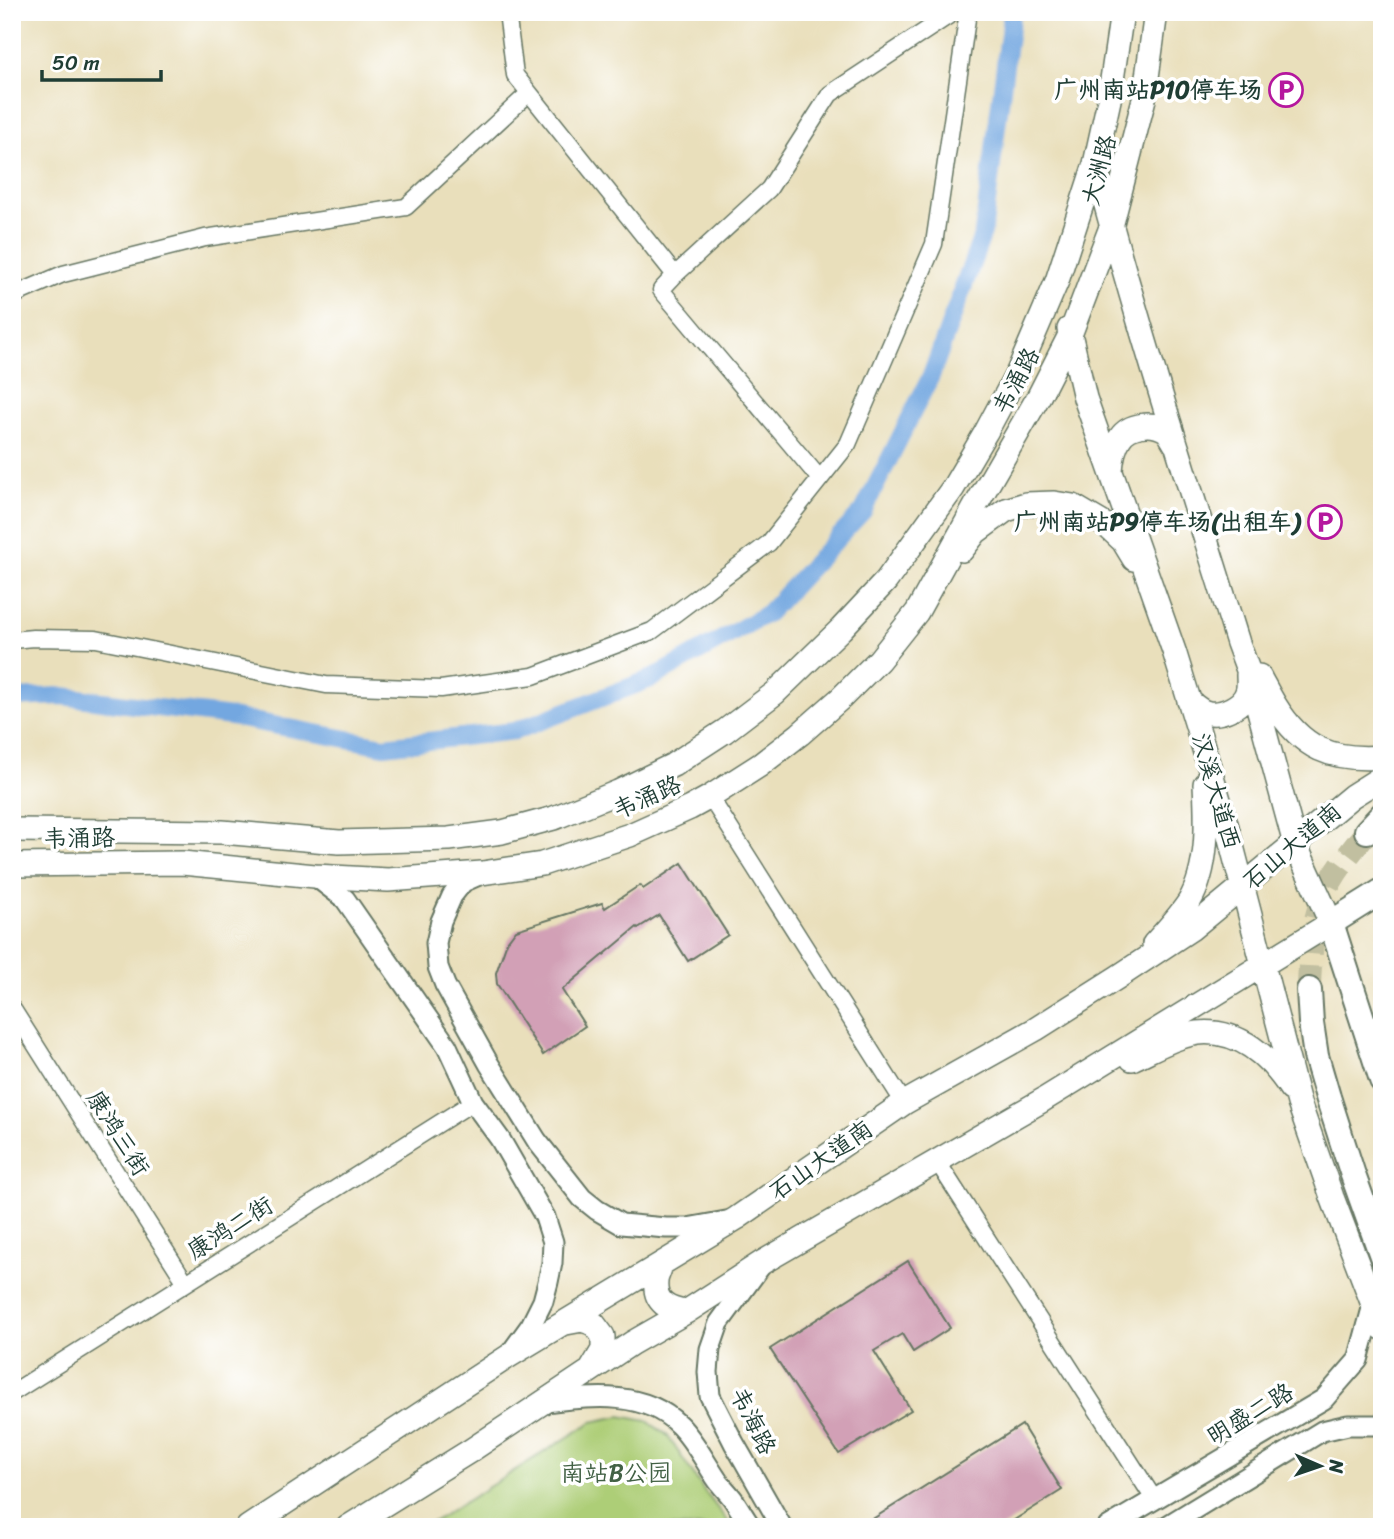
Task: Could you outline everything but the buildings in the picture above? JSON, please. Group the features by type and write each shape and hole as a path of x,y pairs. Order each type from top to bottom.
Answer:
{"main road":[{"name":"大洲路","path":"1057,281 1095,164 1109,100 1122,12"},
{"name":"大洲路","path":"1070,335 1111,227 1144,99 1156,12"},
{"path":"1095,164 1111,227 1248,670 1295,844 1331,923 1382,1080"},
{"name":"汉溪大道西","path":"1057,281 1085,398 1174,651 1227,827 1299,1103 1382,1328"},
{"name":"韦涌路","path":"12,830 222,832 339,842 449,839 502,832 554,818 618,792 673,765 775,693 886,581 953,488 986,432 1017,372 1057,281"},
{"name":"韦涌路","path":"12,865 182,863 315,877 388,880 482,873 542,864 630,835 690,808 760,765 800,734 879,660 917,612 1040,396 1070,335"},
{"path":"1111,470 1117,443 1132,427 1144,425 1167,431 1178,448"},
{"path":"953,488 969,479 977,484 976,505"},
{"path":"917,612 976,532 1006,510 1026,504 1054,503 1073,506 1107,526 1123,541 1140,569 1174,651"},
{"path":"1238,643 1289,726 1303,739 1332,755 1351,758 1382,757"},
{"path":"1189,701 1209,713 1221,713 1235,707 1248,692 1248,670"},
{"path":"1118,977 1141,957 1180,914 1198,884 1204,854 1206,813 1198,729"},
{"name":"石山大道南","path":"248,1527 509,1356 737,1218 904,1102 1036,1029 1191,929 1352,796 1382,777"},
{"path":"348,1527 470,1451 632,1343 764,1262 1043,1100 1382,891"},
{"path":"1309,990 1311,1023 1325,1087 1382,1256"},
{"path":"1043,1100 1176,1039 1196,1033 1215,1033 1236,1039 1268,1059 1282,1075 1299,1103"},
{"path":"661,1265 656,1283 657,1294 664,1305 686,1312"},
{"path":"564,1323 582,1320 594,1324 603,1336 603,1350 591,1370"}],"street":[{"path":"507,12 515,75 675,275"},
{"path":"820,479 660,290 769,189 830,94 954,12"},
{"path":"12,640 96,639 326,685 440,689 533,676 652,631 769,543 848,444 934,244 968,12"},
{"path":"12,296 63,274 205,238 406,207 529,93"},
{"path":"710,797 904,1102"},
{"path":"315,877 345,899 447,1046 473,1102 520,1163 528,1170 536,1171 541,1170 545,1164 546,1156 489,1065 444,985 438,967 436,943 441,921 452,897 463,882 482,873"},
{"name":"康鸿三街","path":"12,1008 186,1283"},
{"path":"447,1046 448,1033 455,1032 463,1036 489,1065"},
{"name":"康鸿二街","path":"12,1393 473,1102"},
{"path":"500,1139 545,1217 553,1242 552,1263 543,1301 531,1325 509,1356"},
{"path":"537,1141 582,1198 621,1224 687,1228 718,1224 737,1218"},
{"path":"937,1161 1154,1499"},
{"name":"韦海路","path":"764,1262 719,1323 710,1349 708,1373 710,1396 782,1527"},
{"name":"明盛二路","path":"1108,1527 1324,1399 1358,1360 1373,1306"},
{"path":"544,1402 589,1397 624,1398 667,1415 678,1424 699,1451 751,1527"},
{"path":"1165,1527 1322,1431 1348,1425 1382,1427"},
{"path":"718,1480 717,1473 728,1463 733,1463 752,1475"}],"green space":[{"name":"南站B公园","path":"620,1416 647,1421 667,1435 732,1527 425,1527 592,1422"}],"waterway":[{"path":"12,698 62,696 231,717 384,746 515,731 653,678 768,613 863,511 931,376 983,233 1012,12"}],"tunnel":[{"path":"1309,990 1311,947 1320,905 1336,873 1367,831"}],"place":[{"name":"广州南站P10停车场","path":"1286,90"},
{"name":"广州南站P9停车场(出租车)","path":"1325,522"}]}
